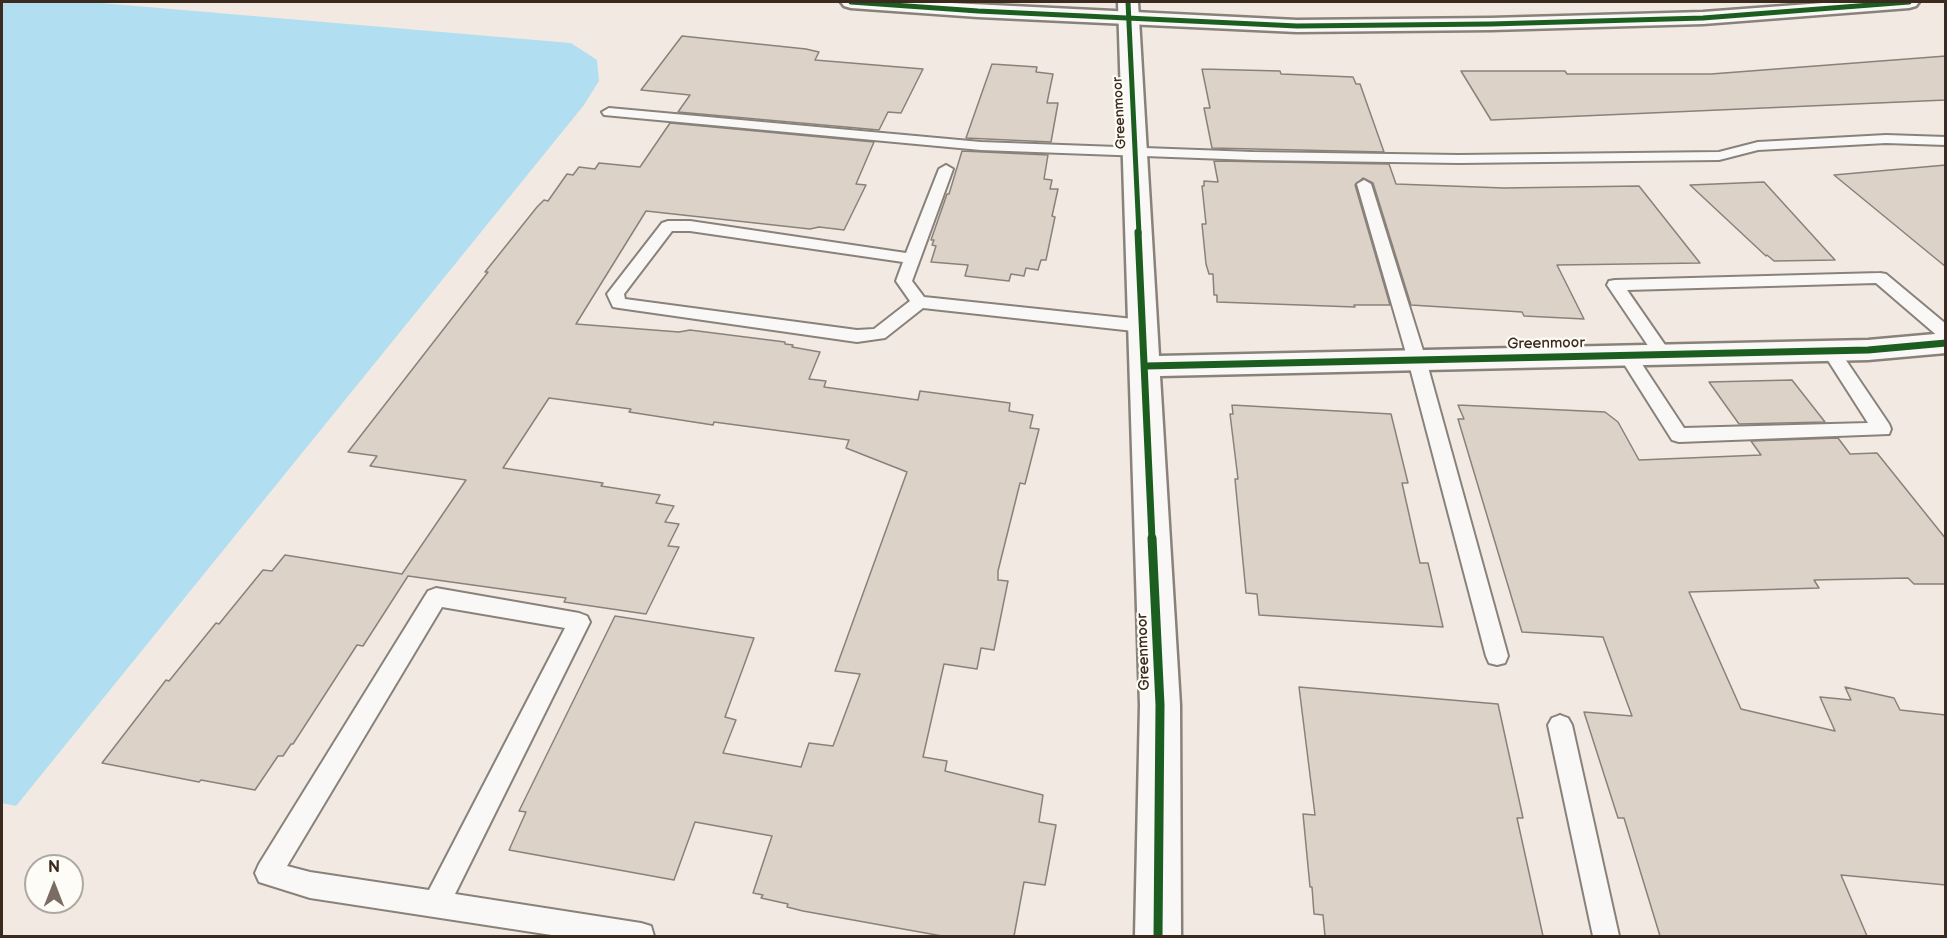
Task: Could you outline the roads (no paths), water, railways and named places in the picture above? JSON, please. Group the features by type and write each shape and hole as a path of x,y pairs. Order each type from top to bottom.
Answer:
{"street":[{"path":"851,2 978,11 1128,9 1297,26 1491,24 1703,18 1909,2"},
{"name":"Greenmoor","path":"1128,9 1160,705 1158,936"},
{"name":"Greenmoor","path":"1146,366 1831,351 1946,343"}],"lane":[{"path":"609,112 981,146 1136,152 1459,159 1719,156 1758,146 1886,139 1946,141"},
{"path":"919,302 904,281 946,169"},
{"path":"1364,184 1417,360 1497,656"},
{"path":"913,259 690,225 668,226 615,294 619,303 857,336 879,334 919,302 1143,326"},
{"path":"1663,355 1615,285 1880,278 1946,334"},
{"path":"1628,356 1679,435 1882,429 1831,351"},
{"path":"436,904 579,622 436,597 268,873 310,885 641,936"},
{"path":"1560,725 1606,936"}],"water":[{"path":"2,2 89,2 571,43 597,60 599,81 584,105 16,806 2,803"}]}
